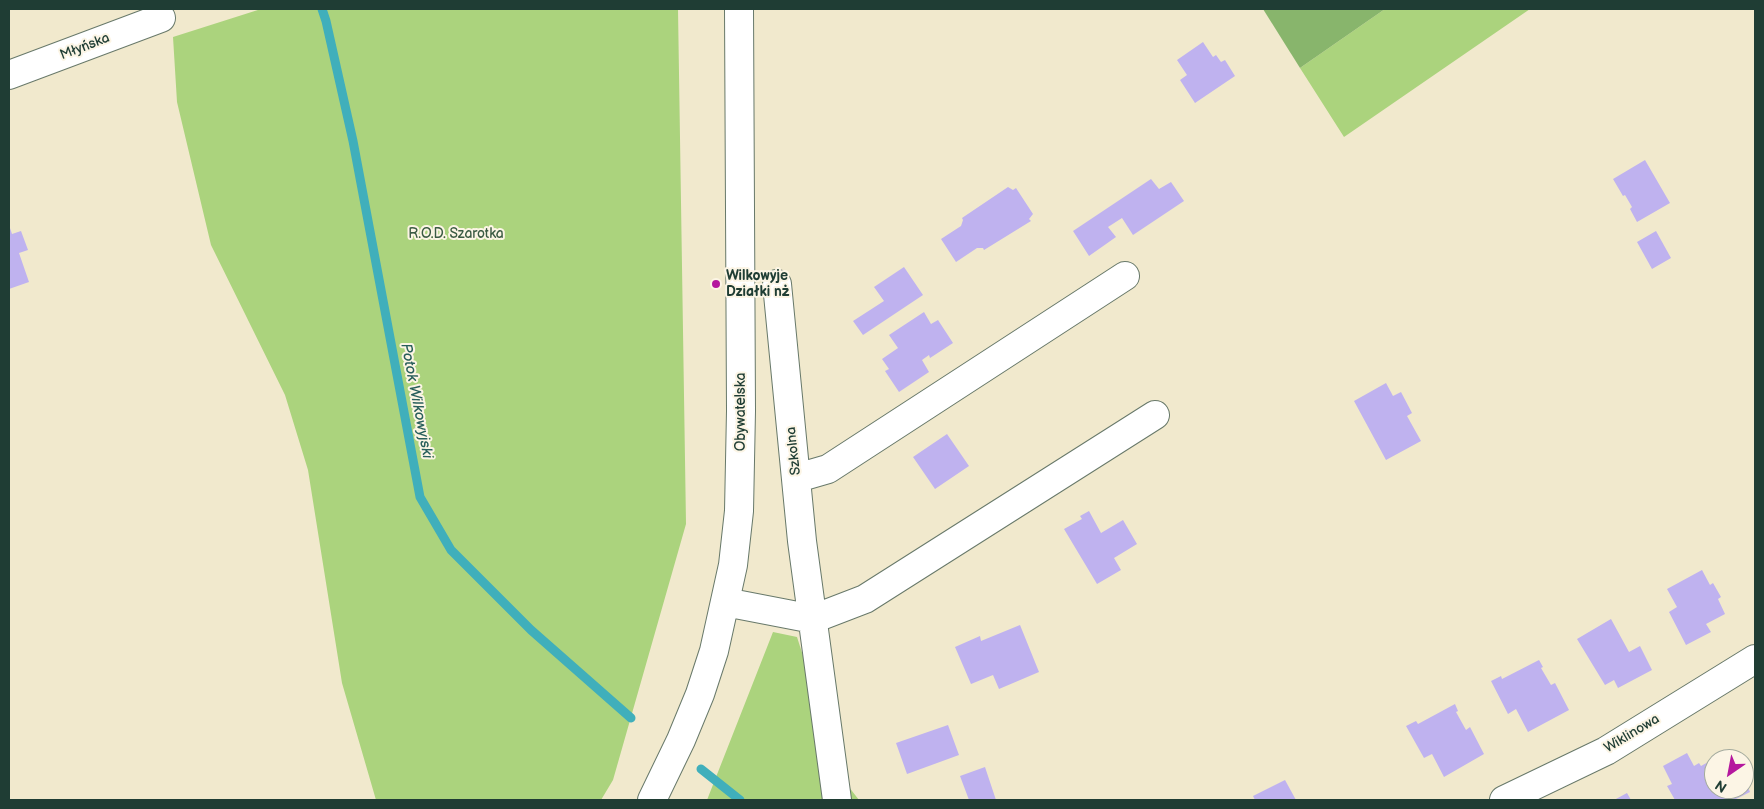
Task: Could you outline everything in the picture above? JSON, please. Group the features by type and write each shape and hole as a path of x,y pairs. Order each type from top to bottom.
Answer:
{"street":[{"name":"Obywatelska","path":"652,800 700,694 714,651 733,565 740,492 741,411 739,9"},
{"name":"Młyńska","path":"9,75 161,18"},
{"path":"797,478 828,469 1125,276"},
{"name":"Szkolna","path":"777,284 802,542 837,800"},
{"path":"725,602 813,619 864,599 1155,415"},
{"name":"Wiklinowa","path":"1504,800 1606,751 1755,659"}],"green space":[{"name":"R.O.D. Szarotka","path":"261,9 678,9 686,524 613,780 601,800 376,800 342,683 308,470 285,395 211,245 177,102 173,37"},
{"path":"1263,9 1385,9 1300,68"},
{"path":"1385,9 1530,9 1344,137 1300,68"},
{"path":"773,632 797,637 842,778 859,800 707,800"}],"building":[{"path":"1203,42 1213,57 1216,55 1221,62 1225,60 1235,76 1195,103 1180,80 1187,75 1177,60"},
{"path":"1645,160 1670,203 1637,222 1630,209 1632,207 1613,179"},
{"path":"1151,179 1159,189 1171,182 1184,201 1133,235 1122,218 1108,227 1116,237 1089,256 1073,231"},
{"path":"1008,187 1013,190 1016,188 1033,214 1029,219 1031,221 984,250 983,248 977,248 956,262 941,239 961,226 962,218"},
{"path":"9,225 12,234 21,231 28,250 19,253 29,282 9,289"},
{"path":"1656,231 1671,258 1652,269 1637,242"},
{"path":"904,267 923,295 863,335 853,321 884,301 874,287"},
{"path":"924,312 931,324 938,320 953,343 930,358 929,355 922,360 929,372 899,392 885,371 889,369 882,359 898,348 889,335"},
{"path":"1386,383 1393,396 1401,392 1412,413 1407,416 1421,441 1386,460 1354,401"},
{"path":"947,434 969,466 935,489 913,457"},
{"path":"1089,511 1101,533 1123,520 1137,544 1114,558 1121,570 1097,584 1064,529 1082,519 1080,516"},
{"path":"1702,570 1710,585 1713,583 1721,597 1718,599 1725,614 1706,624 1711,632 1686,645 1669,612 1677,607 1667,589"},
{"path":"1611,619 1629,652 1640,646 1652,670 1618,688 1614,680 1605,685 1577,639"},
{"path":"1020,625 1039,672 999,689 993,675 971,684 955,647 980,636 981,641"},
{"path":"1539,660 1543,667 1541,668 1551,685 1555,683 1569,710 1528,732 1516,709 1508,714 1491,681 1501,676 1502,679"},
{"path":"1455,704 1458,711 1456,712 1466,730 1470,727 1484,754 1444,777 1432,754 1424,758 1406,726 1416,721 1418,724"},
{"path":"948,725 959,755 907,774 896,743"},
{"path":"1687,753 1694,766 1699,763 1701,766 1704,764 1704,799 1736,799 1675,800 1667,786 1672,784 1663,766"},
{"path":"985,767 996,800 969,800 960,776"},
{"path":"1285,780 1296,800 1255,800 1253,796"},
{"path":"1627,793 1631,800 1614,800"}],"waterway":[{"name":"Potok Wilkowyjski","path":"322,9 353,141 420,497 451,550 531,630 631,718"},
{"name":"Potok Wilkowyjski","path":"701,769 740,800"}],"place":[{"name":"Wilkowyje Działki nż","path":"716,284"}]}
